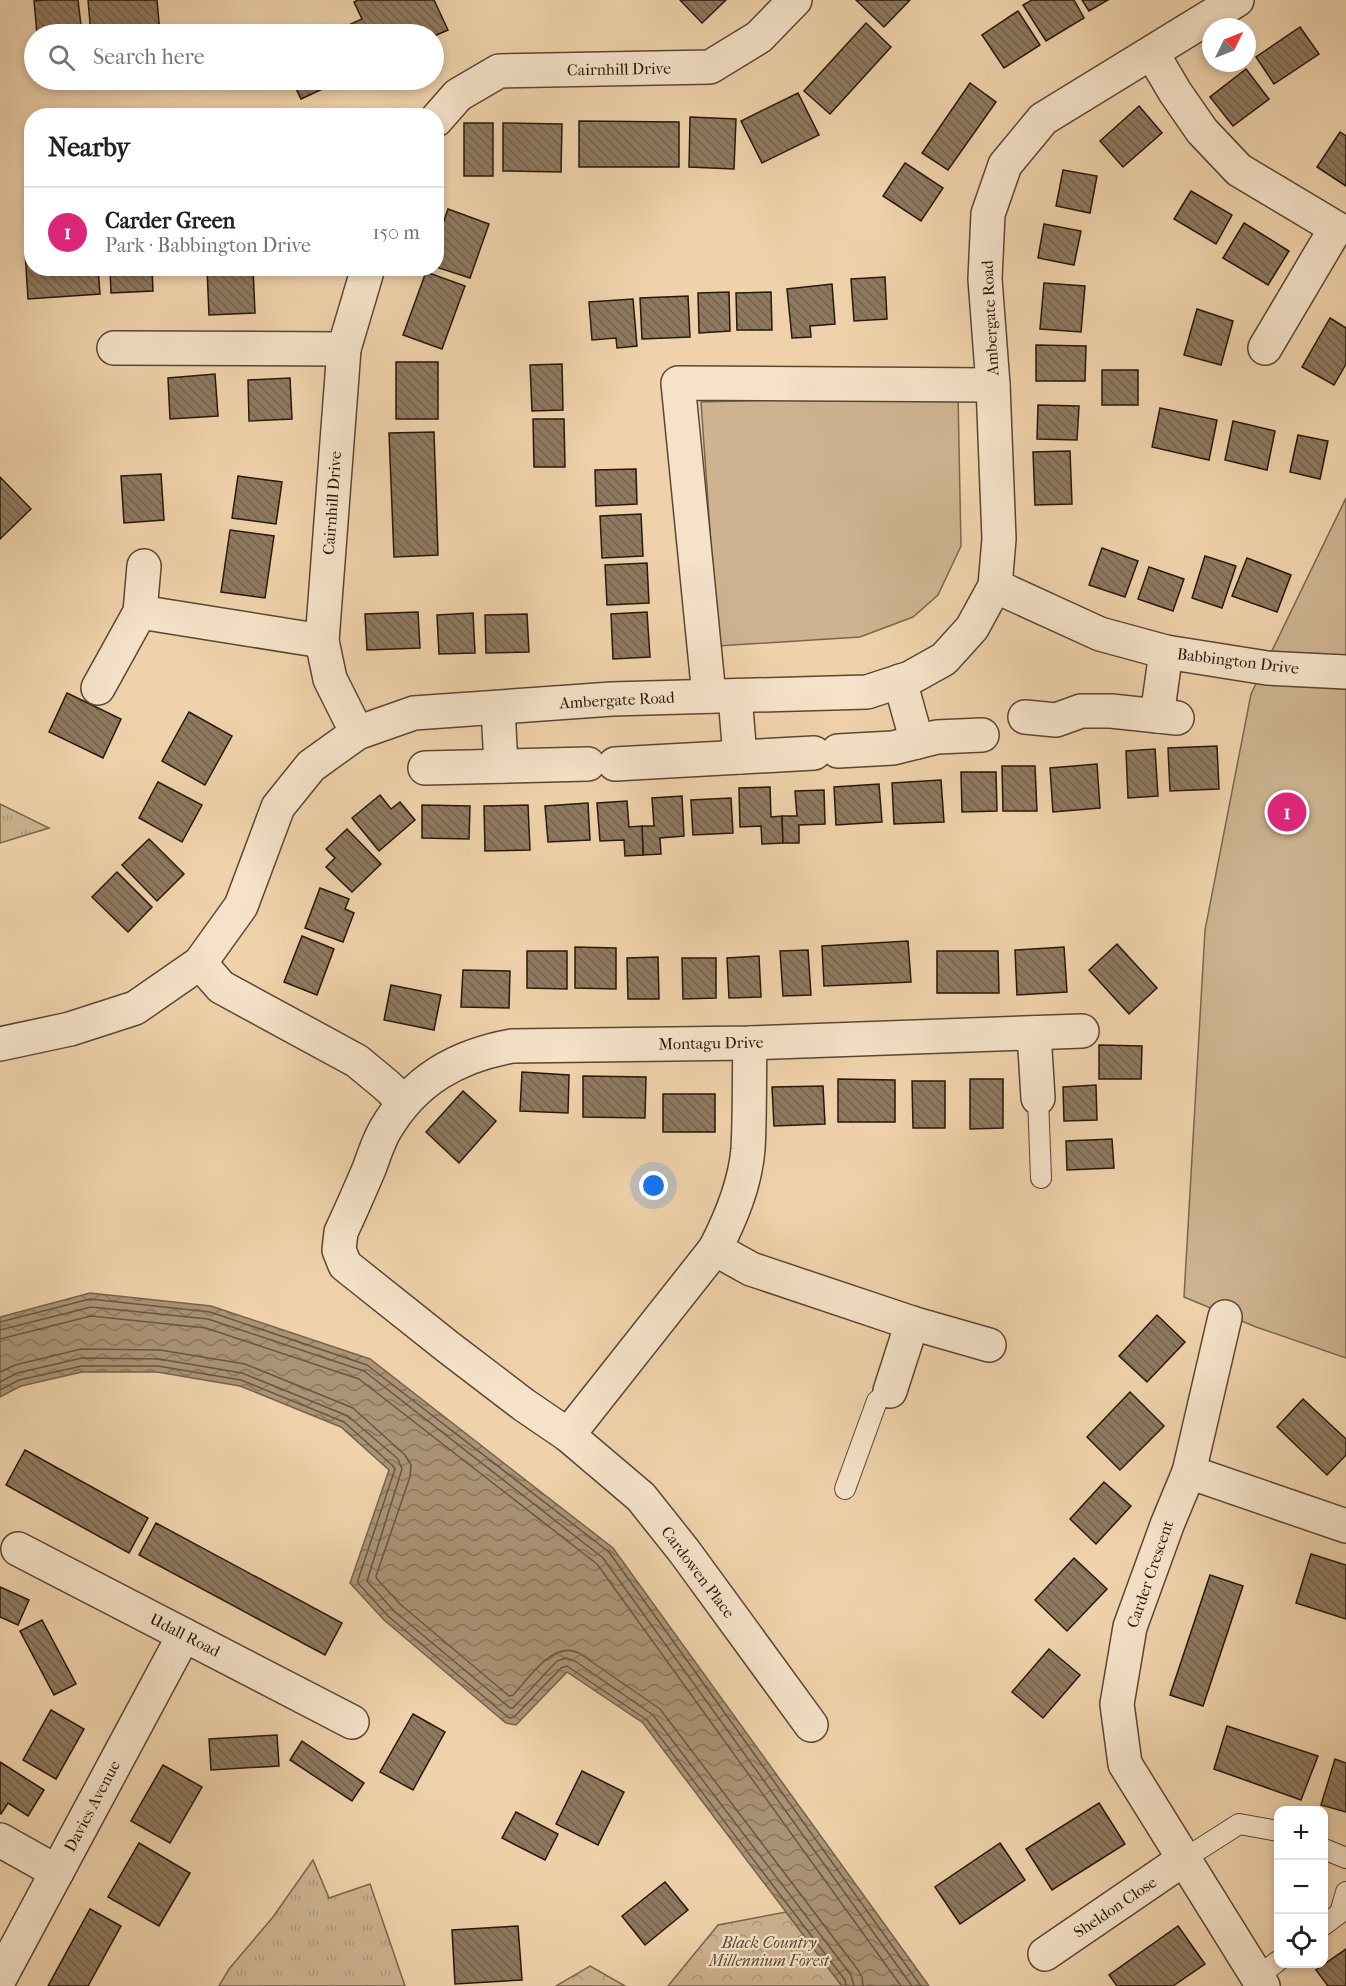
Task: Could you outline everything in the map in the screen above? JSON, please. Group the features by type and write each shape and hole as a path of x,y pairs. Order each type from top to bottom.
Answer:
{"street":[{"name":"Cairnhill Drive","path":"444,111 458,95 499,71 710,67 759,37 795,0"},
{"name":"Ambergate Road","path":"0,1044 70,1029 135,1008 200,963 241,906 278,807 312,766 357,733 414,713 612,699 867,692 910,678 944,659 972,628 995,586 999,539 993,385 985,279 988,214 1005,165 1042,118 1237,0"},
{"path":"1152,52 1202,131 1239,170 1336,228 1265,348"},
{"name":"Cairnhill Drive","path":"357,733 330,679 322,641 344,349 366,276"},
{"path":"114,348 344,349"},
{"path":"740,757 722,696 678,383 993,385"},
{"path":"98,688 140,612 144,566"},
{"name":"Babbington Drive","path":"995,586 1100,634 1166,652 1267,668 1346,672"},
{"path":"140,612 322,641"},
{"name":"Babbington Drive","path":"1025,717 1056,720 1082,711 1111,711 1167,717 1166,652"},
{"path":"900,681 917,742"},
{"path":"498,708 501,766"},
{"path":"425,768 602,764 826,752 892,748 938,737 982,735"},
{"path":"200,963 221,987 350,1057 404,1102"},
{"name":"Montagu Drive","path":"365,1179 385,1131 404,1102 427,1080 454,1063 485,1051 503,1048 750,1043 1082,1031"},
{"path":"1034,1033 1038,1098"},
{"path":"568,1435 715,1249 727,1226 743,1176 748,1150 750,1043"},
{"name":"Cardowen Place","path":"365,1179 341,1232 339,1250 345,1265 467,1362 568,1435 641,1497 684,1551 811,1725"},
{"path":"715,1249 751,1269 912,1323 989,1345"},
{"name":"Carder Crescent","path":"1225,1317 1189,1472 1130,1627 1117,1704 1125,1764 1184,1859 1266,1975"},
{"path":"890,1391 912,1323"},
{"path":"1189,1472 1346,1526"},
{"name":"Udall Road","path":"18,1549 352,1722"},
{"name":"Davies Avenue","path":"0,1978 184,1635"},
{"path":"0,1839 57,1872"},
{"name":"Sheldon Close","path":"1045,1954 1184,1859"}],"lane":[{"path":"1038,1098 1041,1178"},
{"path":"845,1489 877,1401 890,1391"},
{"path":"1184,1859 1239,1824 1274,1830"},
{"path":"1328,1851 1346,1858"},
{"path":"1328,1921 1340,1913 1346,1892"}],"green space":[{"path":"958,395 961,546 938,595 913,617 860,637 718,646 701,402"},
{"path":"1346,498 1346,1358 1256,1327 1184,1297 1205,930 1251,694"},
{"path":"0,804 49,828 0,843"},
{"path":"313,1860 329,1898 370,1884 405,1986 219,1986 229,1969 273,1917"},
{"name":"Black Country Millennium Forest","path":"786,1912 842,1986 668,1986 718,1925"},
{"path":"590,1966 625,1986 556,1986"}],"water":[{"path":"90,1293 211,1306 370,1359 613,1548 929,1986 842,1986 643,1723 567,1672 516,1725 506,1723 384,1620 350,1583 389,1470 341,1427 240,1386 157,1372 82,1372 21,1386 0,1397 0,1317"}],"building":[{"path":"78,0 81,24 36,24 34,1"},
{"path":"88,0 157,0 159,24 90,24"},
{"path":"358,0 434,0 448,30 444,32 444,24 351,24 362,19 354,2"},
{"path":"680,0 726,0 702,23"},
{"path":"856,0 910,0 884,27"},
{"path":"1032,0 1074,0 1084,18 1046,41 1023,5"},
{"path":"1082,0 1108,0 1089,11"},
{"path":"1018,11 1040,45 1004,68 982,35"},
{"path":"866,23 891,47 830,114 804,91"},
{"path":"1300,27 1319,54 1274,84 1256,57"},
{"path":"1242,72 1248,72 1269,99 1233,126 1210,97"},
{"path":"970,83 996,102 948,170 922,153"},
{"path":"297,90 320,90 301,99"},
{"path":"798,93 819,135 762,163 741,121"},
{"path":"1139,106 1162,133 1123,167 1100,141"},
{"path":"690,117 736,119 734,169 689,167"},
{"path":"579,121 679,122 679,167 579,167"},
{"path":"464,123 493,123 493,176 464,176"},
{"path":"503,123 562,124 561,172 503,171"},
{"path":"1340,132 1346,136 1346,186 1317,167"},
{"path":"905,163 943,188 921,221 883,196"},
{"path":"1063,170 1097,176 1090,213 1056,206"},
{"path":"1191,191 1232,215 1216,244 1174,219"},
{"path":"448,209 489,224 470,278 444,270 444,220"},
{"path":"1244,223 1289,251 1268,285 1223,258"},
{"path":"1044,224 1081,231 1074,265 1038,258"},
{"path":"27,276 99,276 100,294 28,299"},
{"path":"110,276 152,276 153,291 111,293"},
{"path":"207,276 253,276 255,313 209,315"},
{"path":"425,276 437,276 465,286 442,349 403,335"},
{"path":"885,277 887,319 854,321 851,279"},
{"path":"1044,283 1085,286 1081,332 1040,329"},
{"path":"832,284 835,324 810,326 811,337 792,338 787,289"},
{"path":"729,292 730,331 699,333 698,293"},
{"path":"771,292 772,330 737,330 736,293"},
{"path":"688,296 690,337 642,339 640,298"},
{"path":"633,299 637,346 617,348 616,338 592,340 589,302"},
{"path":"1197,309 1233,321 1221,365 1184,355"},
{"path":"1330,318 1346,328 1346,364 1334,385 1302,367"},
{"path":"1036,345 1086,346 1085,381 1036,381"},
{"path":"396,362 438,362 438,419 396,419"},
{"path":"562,364 563,410 532,411 530,365"},
{"path":"1102,370 1138,370 1138,405 1102,405"},
{"path":"215,374 218,416 170,419 168,378"},
{"path":"290,378 292,419 249,421 248,380"},
{"path":"1038,405 1079,406 1077,440 1037,439"},
{"path":"1160,408 1217,420 1209,460 1152,447"},
{"path":"533,419 564,419 565,467 534,467"},
{"path":"1233,421 1275,431 1267,470 1225,460"},
{"path":"434,432 438,555 394,557 389,433"},
{"path":"1298,435 1328,441 1320,479 1290,472"},
{"path":"1070,451 1072,504 1035,505 1033,452"},
{"path":"636,469 637,504 596,506 595,470"},
{"path":"161,474 164,520 124,523 121,476"},
{"path":"238,476 282,482 276,524 232,518"},
{"path":"0,477 31,509 0,539"},
{"path":"641,514 643,556 602,558 600,516"},
{"path":"230,530 274,536 265,598 221,592"},
{"path":"1102,548 1138,561 1125,597 1089,585"},
{"path":"1205,556 1236,566 1222,608 1192,598"},
{"path":"1247,558 1291,575 1277,612 1232,596"},
{"path":"647,563 649,603 607,605 605,565"},
{"path":"1149,567 1184,579 1173,611 1138,599"},
{"path":"418,612 420,648 367,650 365,614"},
{"path":"647,612 650,657 613,659 611,614"},
{"path":"473,613 475,653 439,654 437,615"},
{"path":"527,614 529,652 486,653 485,615"},
{"path":"67,693 121,719 103,758 49,732"},
{"path":"189,712 232,736 205,785 162,761"},
{"path":"1217,746 1219,789 1170,791 1168,748"},
{"path":"1155,749 1158,796 1128,798 1126,751"},
{"path":"1097,764 1100,808 1053,812 1050,768"},
{"path":"1002,766 1035,766 1037,811 1003,811"},
{"path":"961,772 996,772 997,811 962,812"},
{"path":"941,780 944,822 894,824 892,783"},
{"path":"158,782 202,805 182,842 139,818"},
{"path":"879,784 882,822 836,825 834,787"},
{"path":"770,787 771,817 782,816 783,843 762,844 761,826 740,827 739,788"},
{"path":"824,790 825,824 799,825 799,843 783,843 782,816 797,816 795,791"},
{"path":"380,795 391,809 400,802 415,820 379,851 352,818"},
{"path":"682,796 684,836 660,838 661,854 643,855 642,826 654,826 652,798"},
{"path":"731,798 733,833 693,835 691,800"},
{"path":"627,801 629,827 642,826 643,855 625,856 624,840 600,841 597,803"},
{"path":"588,803 590,840 548,842 545,806"},
{"path":"422,805 470,806 469,839 422,838"},
{"path":"528,805 530,850 485,851 484,806"},
{"path":"347,829 381,864 352,892 326,867 335,858 326,849"},
{"path":"149,839 184,874 157,901 122,865"},
{"path":"117,872 152,907 128,932 92,897"},
{"path":"320,888 349,899 345,909 354,913 343,942 305,928"},
{"path":"302,936 334,949 317,995 284,982"},
{"path":"908,941 911,982 824,986 822,946"},
{"path":"1117,944 1157,988 1129,1014 1089,970"},
{"path":"575,947 616,948 616,989 575,988"},
{"path":"1064,947 1067,992 1017,995 1015,950"},
{"path":"808,950 811,995 783,996 780,951"},
{"path":"527,951 567,951 567,989 527,988"},
{"path":"937,951 998,951 999,993 937,993"},
{"path":"759,956 761,997 729,998 727,958"},
{"path":"658,957 659,999 628,999 627,958"},
{"path":"682,958 716,958 716,998 683,999"},
{"path":"463,970 510,971 509,1008 461,1007"},
{"path":"391,985 441,995 434,1030 384,1020"},
{"path":"1099,1045 1142,1046 1141,1079 1099,1079"},
{"path":"522,1072 569,1075 568,1113 520,1111"},
{"path":"583,1076 646,1077 645,1118 583,1117"},
{"path":"838,1079 895,1080 895,1122 838,1122"},
{"path":"970,1079 1003,1079 1003,1128 970,1129"},
{"path":"912,1081 945,1081 945,1128 913,1128"},
{"path":"1096,1085 1097,1120 1064,1121 1063,1087"},
{"path":"823,1086 825,1124 774,1126 772,1087"},
{"path":"463,1091 496,1121 459,1163 426,1132"},
{"path":"663,1094 715,1094 715,1132 663,1132"},
{"path":"1112,1139 1114,1168 1067,1170 1066,1141"},
{"path":"1157,1315 1185,1342 1147,1382 1119,1356"},
{"path":"1130,1392 1164,1426 1120,1470 1087,1437"},
{"path":"1303,1399 1346,1439 1346,1455 1327,1475 1277,1427"},
{"path":"25,1450 148,1518 129,1553 6,1485"},
{"path":"1104,1482 1131,1506 1096,1544 1070,1519"},
{"path":"156,1523 342,1623 325,1655 139,1555"},
{"path":"1311,1554 1346,1565 1346,1619 1296,1603"},
{"path":"1074,1558 1107,1589 1067,1631 1035,1600"},
{"path":"1210,1575 1243,1586 1203,1706 1170,1695"},
{"path":"0,1587 29,1600 18,1625 0,1617"},
{"path":"42,1620 76,1684 54,1695 20,1631"},
{"path":"1049,1649 1080,1675 1043,1718 1012,1692"},
{"path":"51,1710 84,1729 56,1779 23,1760"},
{"path":"413,1714 445,1732 413,1790 380,1772"},
{"path":"1227,1726 1318,1756 1301,1800 1214,1769"},
{"path":"277,1735 279,1766 211,1770 209,1739"},
{"path":"302,1741 364,1783 352,1801 290,1760"},
{"path":"1335,1759 1346,1763 1346,1812 1321,1805"},
{"path":"0,1762 44,1790 28,1816 8,1803 0,1813"},
{"path":"163,1765 202,1787 170,1843 131,1821"},
{"path":"582,1771 624,1792 598,1845 556,1824"},
{"path":"1099,1803 1125,1844 1052,1890 1026,1849"},
{"path":"516,1812 558,1834 545,1860 502,1838"},
{"path":"139,1843 190,1873 159,1926 108,1897"},
{"path":"1000,1843 1025,1880 960,1924 935,1887"},
{"path":"665,1882 688,1910 645,1945 622,1916"},
{"path":"90,1909 121,1926 88,1986 48,1986"},
{"path":"518,1926 522,1980 455,1984 452,1930"},
{"path":"1178,1926 1205,1964 1173,1986 1117,1986 1109,1975"},
{"path":"1346,1949 1346,1986 1328,1986 1316,1970 1328,1968 1328,1962"}],"place":[{"name":"Carder Green","path":"1287,812"}]}
